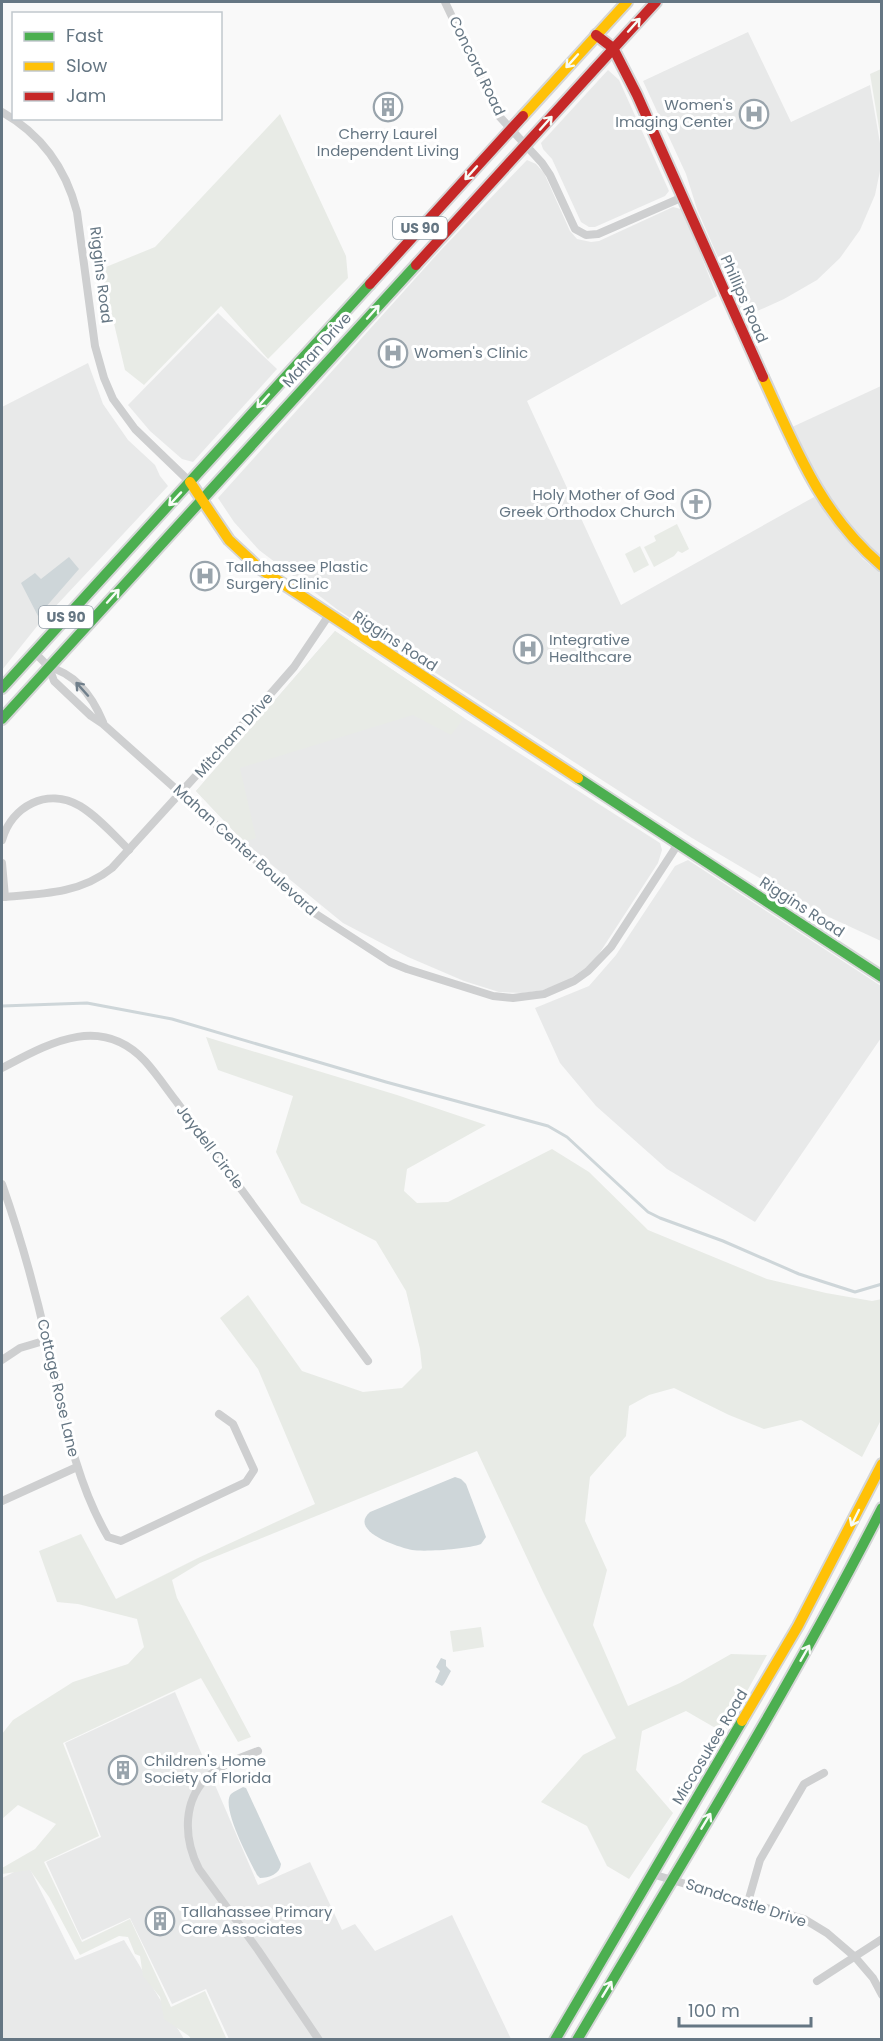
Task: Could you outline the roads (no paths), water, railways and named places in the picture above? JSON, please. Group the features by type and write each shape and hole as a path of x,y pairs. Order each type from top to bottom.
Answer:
{"street":[{"name":"Concord Road","path":"445,2 495,109 510,130 542,163 575,229 586,235 598,234 683,197"},
{"name":"Mahan Drive","path":"2,688 627,2"},
{"name":"Mahan Drive","path":"2,719 656,2"},
{"name":"Phillips Road","path":"596,35 613,48 683,197 804,468 822,500 840,523 856,542 882,566"},
{"name":"Riggins Road","path":"15,120 38,139 62,170 70,190 77,212 95,346 113,399 135,429 190,482 229,540 247,558 329,615 882,977"},
{"path":"394,256 410,271"},
{"path":"291,370 305,386"},
{"name":"Mitcham Drive","path":"3,897 50,893 82,887 102,876 129,850 294,667 329,615"},
{"name":"Mahan Center Boulevard","path":"34,652 49,667 54,681 91,716 103,724 316,914 378,955 407,969 493,996 520,998 544,994 574,981 588,971 611,947 678,844"},
{"name":"Mahan Center Boulevard","path":"49,667 63,671 78,684 95,704 103,724"},
{"path":"2,840 9,822 16,813 32,802 50,798 72,802 82,807 129,850"},
{"path":"2,863 3,897"},
{"name":"Jaydell Circle","path":"2,1068 50,1043 81,1036 106,1038 135,1052 145,1061 176,1101 368,1361"},
{"name":"Cottage Rose Lane","path":"2,1184 13,1215 47,1340 66,1431 77,1467 99,1523 108,1538 121,1541 246,1482 253,1474 252,1462 234,1425 219,1414"},
{"path":"2,1360 20,1348 47,1340"},
{"name":"Miccosukee Road","path":"555,2040 781,1656 882,1464"},
{"path":"2,1501 77,1467"},
{"path":"577,2040 788,1683 843,1586 882,1508"},
{"path":"843,1542 860,1552"},
{"path":"258,1750 222,1767 210,1775 200,1787 189,1812 187,1836 198,1869 258,1950 319,2040"},
{"path":"748,1902 760,1860 798,1794 804,1784 824,1773"},
{"name":"Sandcastle Drive","path":"652,1874 804,1919 827,1933 855,1957 873,1978 882,1995"},
{"path":"817,1981 882,1939"}],"waterway":[{"path":"2,1006 87,1003 172,1019 386,1082 548,1126 567,1137 648,1212 660,1218 723,1241 799,1274 855,1292 882,1284"}],"place":[{"name":"Cherry Laurel Independent Living","path":"388,107"},
{"name":"Women's Imaging Center","path":"754,114"},
{"name":"Women's Clinic","path":"393,353"},
{"name":"Holy Mother of God Greek Orthodox Church","path":"696,504"},
{"name":"Tallahassee Plastic Surgery Clinic","path":"205,576"},
{"name":"Integrative Healthcare","path":"528,649"},
{"name":"Children's Home Society of Florida","path":"123,1770"},
{"name":"Tallahassee Primary Care Associates","path":"160,1921"}]}
